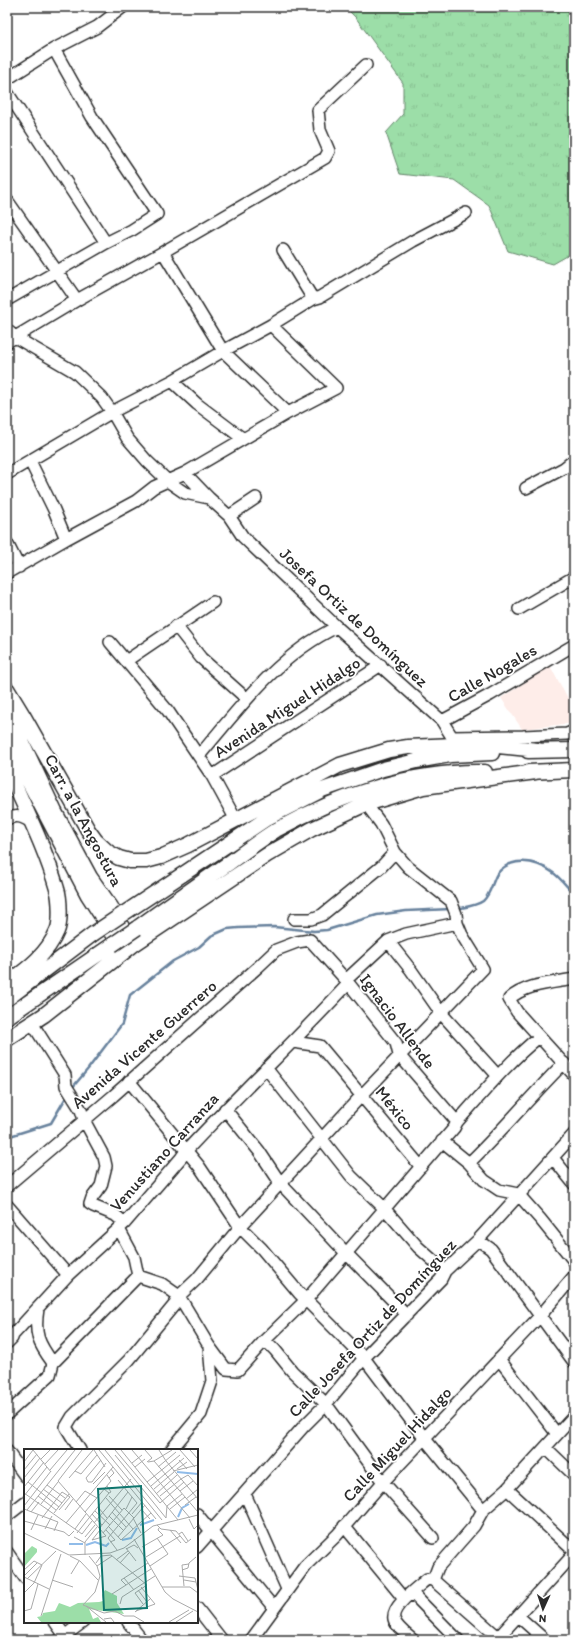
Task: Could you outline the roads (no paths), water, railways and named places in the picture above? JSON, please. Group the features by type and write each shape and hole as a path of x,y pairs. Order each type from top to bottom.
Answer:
{"main road":[{"path":"7,690 88,830 96,841 108,852 119,858 130,861 146,861 162,857 340,766 388,750 454,740 538,750"},
{"name":"Carr. a la Angostura","path":"7,710 55,812 90,876 111,906 123,947"},
{"name":"Carr. a la Angostura","path":"7,740 88,895 123,947"},
{"path":"7,999 93,934 269,817 322,790 376,771 416,761 450,755 538,750 574,750"},
{"path":"7,767 58,890 58,930 46,951 7,984"},
{"path":"7,1040 44,1015 123,947 136,928 275,831 302,816 361,793 427,775 459,771 536,772 574,770"},
{"path":"7,1017 123,947 288,842 312,829 366,804 423,787 536,772"}],"street":[{"path":"7,79 54,49 97,27 123,7"},
{"path":"7,300 106,243 132,230 156,214 92,117 54,49"},
{"path":"10,337 163,252 325,158 329,151 320,130 318,110 366,65"},
{"path":"7,92 106,243"},
{"path":"7,200 77,300"},
{"path":"7,474 112,412 172,381 222,351 271,325 313,299 320,297 413,242 466,213"},
{"path":"283,250 313,299"},
{"path":"163,252 222,351 288,413"},
{"path":"7,573 136,501 154,487 169,482 220,454 242,438 336,388 271,325"},
{"path":"10,337 75,372 102,398 127,438 147,461 169,482 185,493 209,498"},
{"path":"172,381 197,404 242,438"},
{"path":"526,488 554,474 574,460"},
{"path":"30,461 54,510 66,539"},
{"name":"Josefa Ortiz de Domínguez","path":"185,473 229,516 243,537 337,627 442,721"},
{"path":"229,516 256,498"},
{"path":"7,544 19,567"},
{"path":"519,609 574,577"},
{"path":"126,661 212,602"},
{"path":"176,626 201,658 247,699"},
{"path":"198,756 247,699 280,666 308,642 337,627"},
{"path":"110,642 168,711 212,776 236,820"},
{"name":"Calle Nogales","path":"454,740 442,721 490,695 574,645"},
{"name":"Avenida Miguel Hidalgo","path":"212,776 381,665"},
{"path":"454,740 567,734 574,731"},
{"path":"9,817 19,807 20,798"},
{"path":"79,1449 66,1427 72,1417 129,1360 175,1304 179,1296 196,1279 240,1227 362,1095 483,969 456,923 456,914 451,901 408,868 394,852 382,824 366,804"},
{"path":"9,817 21,817 31,822"},
{"path":"294,919 311,919 322,915 381,867 394,852"},
{"path":"456,923 406,934 388,941 442,1013 498,1076"},
{"name":"Ignacio Allende","path":"310,940 347,982 396,1043 400,1056 457,1122"},
{"name":"Avenida Vicente Guerrero","path":"7,1186 129,1081 276,950 297,942 310,940"},
{"name":"Venustiano Carranza","path":"9,1338 38,1309 68,1275 122,1226 186,1151 225,1109 293,1042 347,982 388,941"},
{"path":"574,979 529,988 517,992 509,999 517,1012 574,1075"},
{"path":"32,1023 65,1075 66,1086 104,1157 106,1166 101,1186 92,1198 90,1204 115,1215 122,1226 134,1257 138,1276"},
{"path":"138,1276 162,1284 179,1296 209,1346 226,1369 238,1370 265,1340 306,1300 498,1076 521,1052 539,1037"},
{"name":"México","path":"293,1042 320,1046 421,1167"},
{"path":"469,1163 492,1142 537,1090 564,1063"},
{"path":"266,1068 351,1176 384,1208 418,1247 445,1271"},
{"path":"129,1081 199,1166 240,1227 262,1249 306,1300 364,1358 425,1439 483,1510"},
{"path":"225,1109 259,1151 281,1184 407,1315"},
{"name":"Calle Josefa Ortiz de Domínguez","path":"198,1546 304,1426 326,1404 364,1358 441,1279 445,1271 478,1240 518,1194 574,1134"},
{"path":"442,1141 469,1163 484,1180 499,1190 518,1194 542,1220 574,1261"},
{"path":"553,1158 574,1184"},
{"path":"7,1205 68,1275"},
{"path":"478,1240 491,1249 574,1362"},
{"path":"7,1414 50,1374 54,1363 138,1276"},
{"name":"Calle Miguel Hidalgo","path":"250,1640 305,1566 540,1316 574,1276"},
{"path":"38,1309 36,1332 41,1347 54,1363"},
{"path":"20,1328 36,1332"},
{"path":"265,1340 276,1350 292,1371 326,1404 384,1482 433,1538"},
{"path":"172,1449 201,1414 212,1381 209,1346"},
{"path":"499,1359 558,1434"},
{"path":"413,1640 398,1626 394,1619 395,1613 408,1596 430,1579 438,1567 466,1535 483,1510 546,1448 574,1416"},
{"path":"546,1448 574,1475"},
{"path":"7,1451 24,1475"},
{"path":"507,1488 574,1550"},
{"path":"245,1494 287,1589"},
{"path":"7,1516 24,1503"},
{"path":"198,1515 274,1608"},
{"path":"344,1526 408,1596 458,1640"},
{"path":"7,1552 24,1577"},
{"path":"430,1579 497,1638 518,1616 531,1599 548,1583 574,1554"},
{"path":"198,1609 222,1640"},
{"path":"518,1616 544,1640"},
{"path":"56,1623 64,1638 82,1623"},
{"path":"129,1623 142,1640"}],"waterway":[{"path":"456,909 474,905 483,901 488,895 497,874 509,864 516,862 531,863 545,868 558,877 574,894"},
{"path":"72,1088 122,1024 130,995 173,961 199,947 211,936 227,929 238,928 274,927 314,931 327,930 377,915 406,911 451,909"},
{"path":"7,1137 51,1123 68,1094"}]}
